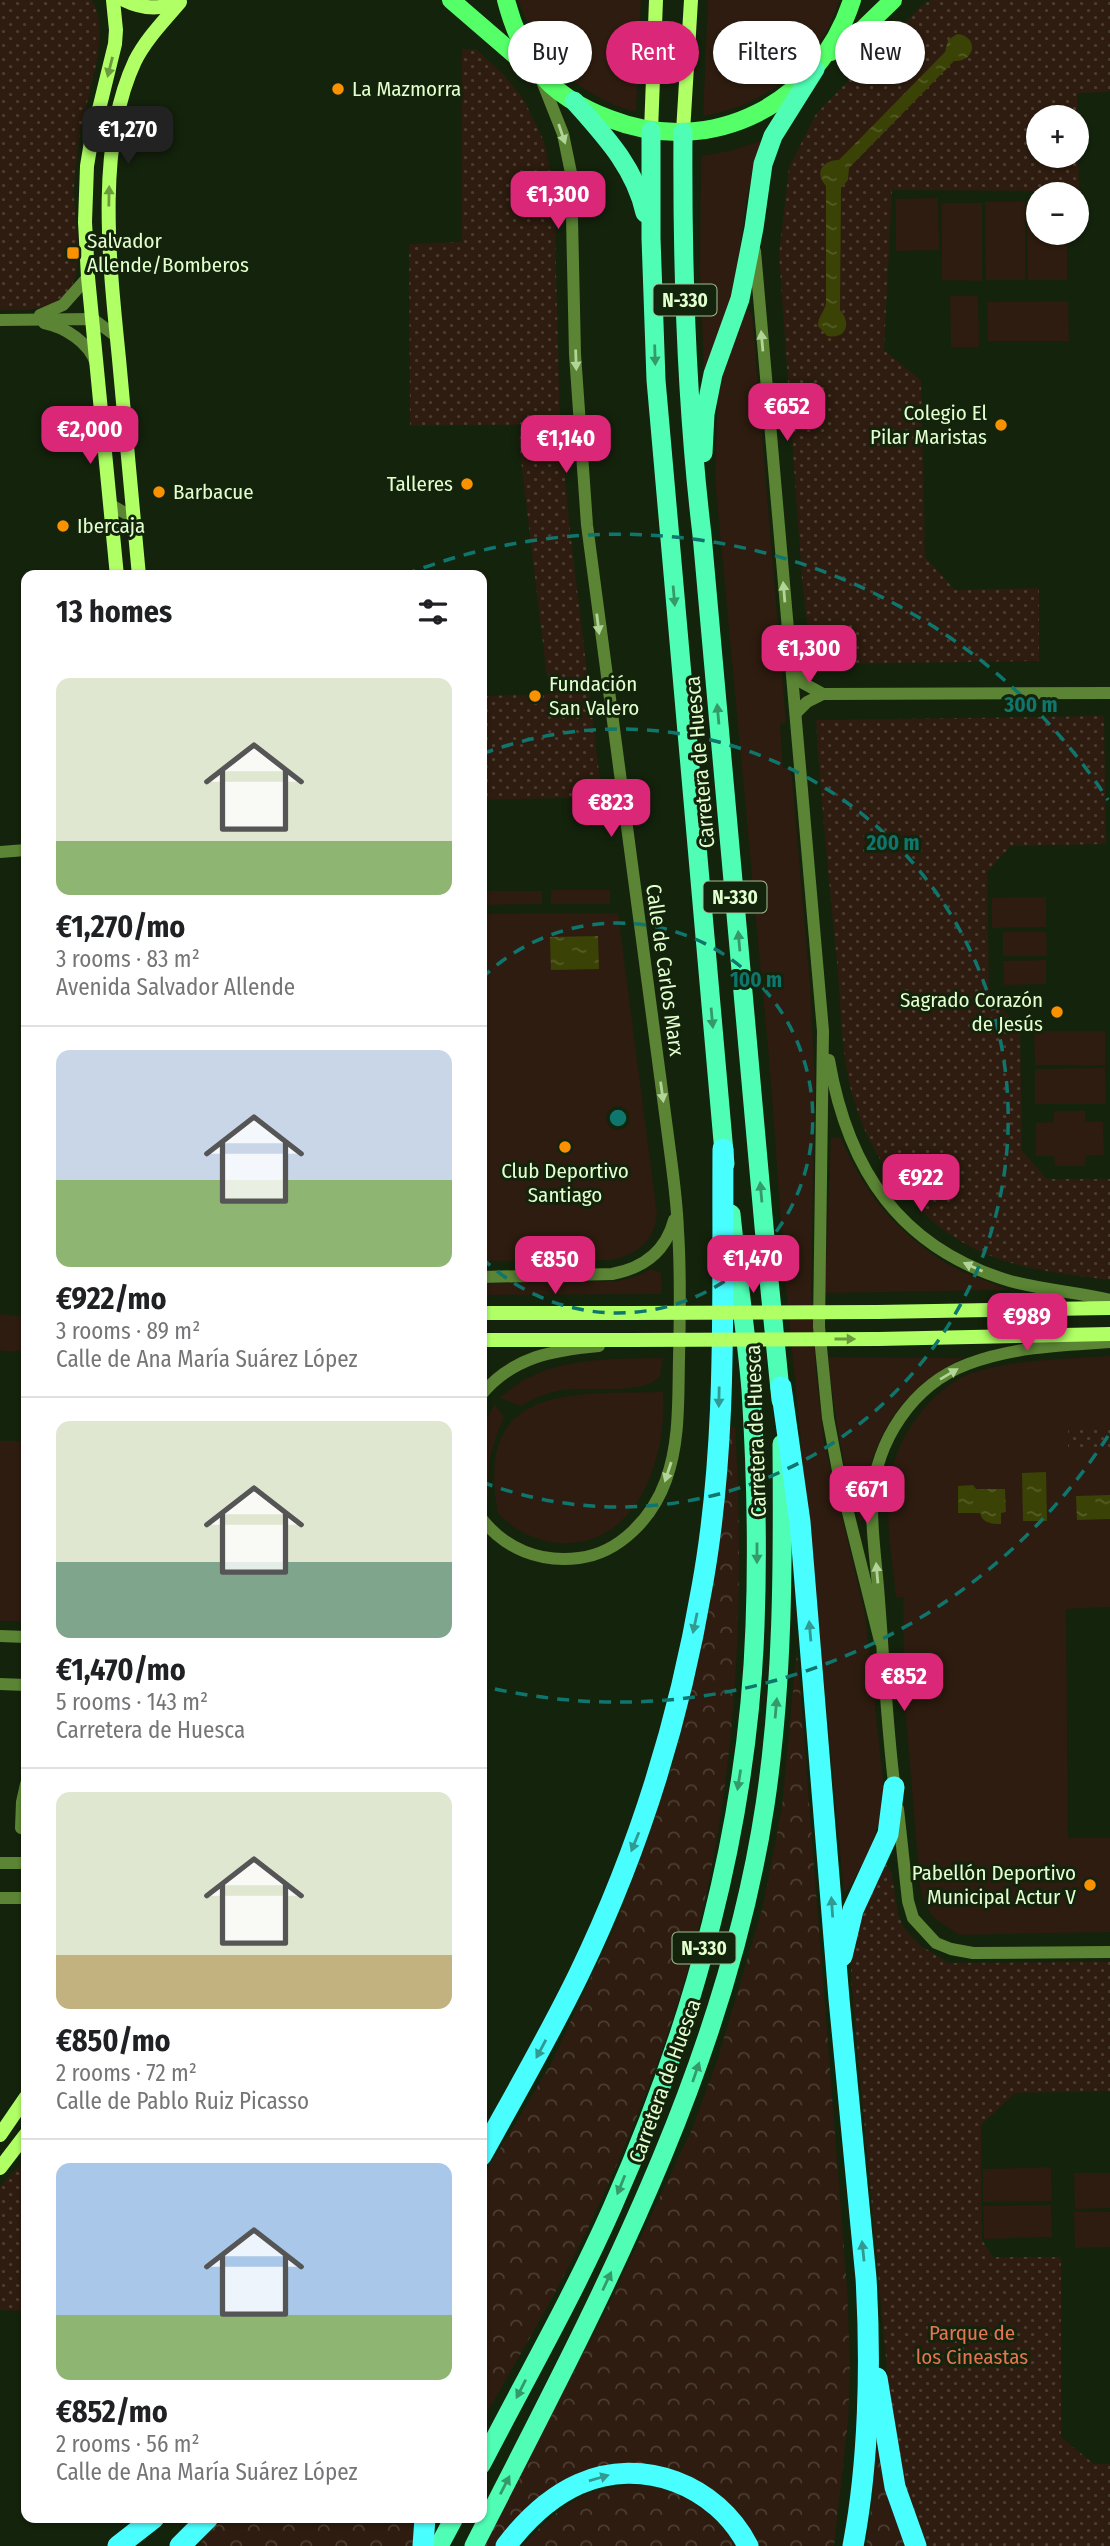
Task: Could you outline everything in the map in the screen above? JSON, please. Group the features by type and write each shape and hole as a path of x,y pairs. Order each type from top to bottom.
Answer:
{"highway":[{"path":"702,535 705,414 717,360 740,299 763,164 773,136 806,84"},
{"path":"574,101 629,169 643,202 651,238"},
{"name":"Carretera de Huesca","path":"487,2453 611,2209 655,2102 681,2027 719,1889 733,1816 745,1740 755,1629 757,1515 750,1387 723,1149 657,394 651,238 651,131"},
{"name":"Carretera de Huesca","path":"487,2520 593,2311 638,2213 691,2085 714,2020 752,1878 765,1807 780,1671 783,1604 781,1387 692,448 686,364 683,132"},
{"path":"487,2145 554,2025 580,1972 638,1836 672,1726 702,1587 712,1505 718,1434 723,1149"},
{"path":"781,1387 800,1522 868,2319 887,2450 898,2499 916,2546"},
{"path":"839,1999 846,1937 853,1910 888,1834 894,1787"},
{"path":"853,2546 865,2446 868,2319"},
{"path":"506,2546 534,2514 558,2496 579,2484 605,2475 631,2473 657,2475 681,2482 705,2495 726,2514 748,2546"},
{"path":"118,2546 148,2523"},
{"path":"141,2546 166,2523"},
{"path":"180,2546 203,2523"},
{"path":"423,2546 425,2523"},
{"path":"439,2546 451,2523"},
{"name":"Carretera de Huesca","path":"474,2546 486,2523"}],"main road":[{"path":"113,0 115,44 87,166 85,222 116,570"},
{"path":"124,0 153,8 181,1"},
{"path":"451,0 508,50"},
{"path":"506,0 514,21"},
{"path":"651,131 656,0"},
{"path":"683,132 691,0"},
{"path":"821,61 839,35 852,0"},
{"path":"821,61 863,29 892,0"},
{"path":"139,570 109,242 108,192 120,105 127,82 141,50 181,1"},
{"path":"555,84 574,101 611,120 651,131 683,132 741,121 769,108 800,84"},
{"path":"487,1313 877,1312 1110,1308"},
{"path":"487,1340 878,1339 1110,1334"},
{"path":"0,2135 21,2104"},
{"path":"0,2168 21,2141"}],"street":[{"name":"Calle de Carlos Marx","path":"487,1524 500,1538 530,1554 548,1559 593,1556 630,1534 659,1497 672,1460 677,1417 681,1284 677,1209 587,525 575,354 573,183 568,151 543,84"},
{"path":"754,228 823,1031 819,1327 828,1418 839,1476 880,1641"},
{"path":"27,319 53,312 63,305 88,277"},
{"path":"27,319 49,324 73,336 89,351 97,369"},
{"path":"0,320 93,319 117,337"},
{"path":"111,505 125,513 134,514"},
{"path":"790,660 803,683 823,694"},
{"path":"796,713 807,702 823,694 1110,693"},
{"path":"0,852 21,850"},
{"path":"823,1031 836,1101 854,1150 878,1190 904,1220 932,1245 979,1270 1032,1286 1110,1300"},
{"path":"487,1277 612,1275 638,1268 664,1245 677,1209"},
{"path":"487,1389 505,1372 528,1359 563,1349 601,1346 628,1340"},
{"path":"1110,1342 1020,1351 968,1364 934,1383 905,1411 887,1441 879,1462 872,1518 894,1787 908,1901 913,1918 936,1943 973,1953 1110,1952"},
{"path":"0,1636 21,1637"},
{"path":"0,1684 21,1685"},
{"path":"0,1863 21,1863"},
{"path":"0,1898 21,1898"}],"green space":[{"path":"0,0 92,0 98,15 98,51 81,130 74,184 77,269 69,290 62,297 38,308 0,310"},
{"path":"518,0 641,0 640,21 606,21 606,84 637,84 636,112 596,96 578,84 592,84 592,21 526,20"},
{"path":"708,0 839,0 821,40 821,21 713,21 713,84 779,84 748,103 703,116"},
{"path":"931,0 1110,0 1110,92 1077,93 1077,105 1026,105 1026,168 1079,168 1079,182 1026,182 1026,191 892,190 884,350 921,380 925,557 955,590 1039,588 1039,661 823,664 811,657 802,580 779,255 789,167 816,114 845,84 925,84 925,21 906,21"},
{"path":"462,49 476,49 504,75 508,84 511,84 524,100 544,141 554,190 560,424 410,426 409,244 462,242"},
{"path":"761,141 747,197 733,298 704,373 700,270 701,156 730,151"},
{"path":"938,198 939,250 896,251 896,199"},
{"path":"985,202 1025,202 1025,280 986,280"},
{"path":"942,203 982,203 982,281 942,280"},
{"path":"1028,245 1067,245 1067,280 1028,280"},
{"path":"950,296 978,296 979,347 951,347"},
{"path":"1068,301 1069,341 988,341 987,302"},
{"path":"748,310 752,314 786,723 780,724 783,768 791,768 810,985 815,1083 811,1284 816,1372 824,1442 865,1614 883,1779 881,1810 875,1836 850,1887 844,1892 786,1287 769,1059 715,478 718,385 745,311"},
{"path":"561,434 602,797 487,800 487,696 549,694 518,435"},
{"path":"1104,716 1106,844 1011,846 987,872 989,996 1020,1027 1022,1151 1047,1179 1110,1179 1110,1280 1020,1265 967,1245 945,1231 906,1195 876,1152 855,1104 844,1052 816,720"},
{"path":"551,890 610,890 610,904 551,904"},
{"path":"487,891 542,891 542,904 487,905"},
{"path":"1046,897 1046,927 992,928 992,898"},
{"name":"Club Deportivo Santiago","path":"618,913 657,1214 652,1233 647,1240 627,1255 609,1260 487,1261 487,914"},
{"path":"1003,932 1046,932 1047,956 1003,956"},
{"path":"1046,960 1046,984 1004,985 1003,961"},
{"path":"1034,1031 1105,1031 1105,1065 1035,1065"},
{"path":"1105,1068 1106,1104 1035,1104 1035,1069"},
{"path":"1054,1111 1085,1111 1085,1122 1103,1122 1104,1155 1086,1156 1085,1166 1055,1166 1054,1156 1036,1156 1036,1123 1054,1122"},
{"path":"831,1137 841,1138 850,1159 874,1197 887,1214 919,1244 957,1269 1007,1290 825,1293"},
{"path":"651,1269 661,1273 662,1294 487,1295 487,1283 618,1281 638,1276"},
{"path":"0,1316 21,1316 21,1351 0,1349"},
{"path":"1110,1356 1110,1607 1066,1609 1068,1838 1110,1838 1110,1932 959,1935 934,1918 925,1905 920,1886 904,1693 903,1597 896,1597 888,1520 892,1472 899,1448 911,1426 932,1399 960,1378 988,1368 1023,1362"},
{"path":"828,1357 964,1358 941,1370 921,1386 903,1403 889,1423 870,1469 865,1520 859,1521 848,1481"},
{"path":"663,1358 660,1376 642,1386 563,1390 541,1396 521,1406 500,1398 517,1384 556,1367 599,1360"},
{"path":"663,1392 660,1443 653,1469 643,1493 628,1514 610,1530 587,1541 551,1542 526,1534 498,1513 494,1471 500,1440 515,1418 537,1404 564,1397 595,1393"},
{"path":"495,1404 504,1417 490,1457 489,1501 487,1496 487,1418"},
{"path":"730,1426 735,1428 739,1581 731,1734 708,1886 690,1960 668,2033 632,2129 604,2193 575,2255 487,2412 487,2170 551,2064 618,1919 675,1757 702,1642 715,1559"},
{"path":"1110,1427 1110,1447 1068,1448 1068,1428"},
{"path":"0,1441 21,1441 21,1621 0,1621"},
{"path":"797,1649 847,2287 850,2368 848,2422 834,2546 759,2546 745,2522 723,2499 607,2467 498,2546 484,2546 607,2308 692,2129 718,2058 763,1906 782,1807"},
{"name":"Parque de los Cineastas","path":"884,1861 892,1874 898,1915 905,1929 921,1946 949,1963 1110,1962 1110,2091 1015,2093 981,2125 982,2240 993,2257 1061,2257 1061,2437 1094,2464 1110,2464 1110,2546 928,2546 911,2510 894,2447 851,1978 851,1949 855,1926"},
{"path":"21,2164 21,2311 0,2310 0,2186"},
{"path":"1051,2167 1052,2201 983,2202 983,2169"},
{"path":"1074,2173 1110,2173 1110,2208 1075,2209"},
{"path":"1051,2205 1052,2237 984,2239 983,2206"},
{"path":"1074,2212 1110,2212 1110,2247 1075,2248"},
{"path":"875,2446 880,2446 909,2546 866,2546 873,2495"},
{"path":"636,2485 663,2488 695,2503 715,2518 736,2546 522,2546 548,2520 580,2498 603,2489"},
{"path":"217,2523 420,2523 422,2546 198,2546"}],"water":[{"path":"957,34 964,36 969,39 972,49 967,57 954,61 849,168 848,180 841,188 840,310 846,325 843,333 834,337 827,336 818,326 826,303 826,186 820,172 828,162 839,160 914,84 925,84 925,72 945,52 948,40"},
{"path":"598,936 599,969 551,970 550,937"},
{"path":"1046,1472 1047,1521 1023,1521 1022,1473"},
{"path":"973,1485 976,1489 1005,1489 1006,1512 1001,1513 1001,1524 985,1521 980,1513 958,1513 958,1486"},
{"path":"1110,1495 1110,1519 1077,1520 1076,1496"}],"place":[{"name":"La Mazmorra","path":"338,89"},
{"name":"Salvador Allende/Bomberos","path":"73,253"},
{"name":"Colegio El Pilar Maristas","path":"1001,425"},
{"name":"Talleres","path":"467,484"},
{"name":"Barbacue","path":"159,492"},
{"name":"Ibercaja","path":"63,526"},
{"name":"Fundación San Valero","path":"535,696"},
{"name":"Sagrado Corazón de Jesús","path":"1057,1012"},
{"name":"Club Deportivo Santiago","path":"565,1147"},
{"name":"Pabellón Deportivo Municipal Actur V","path":"1090,1885"}]}
